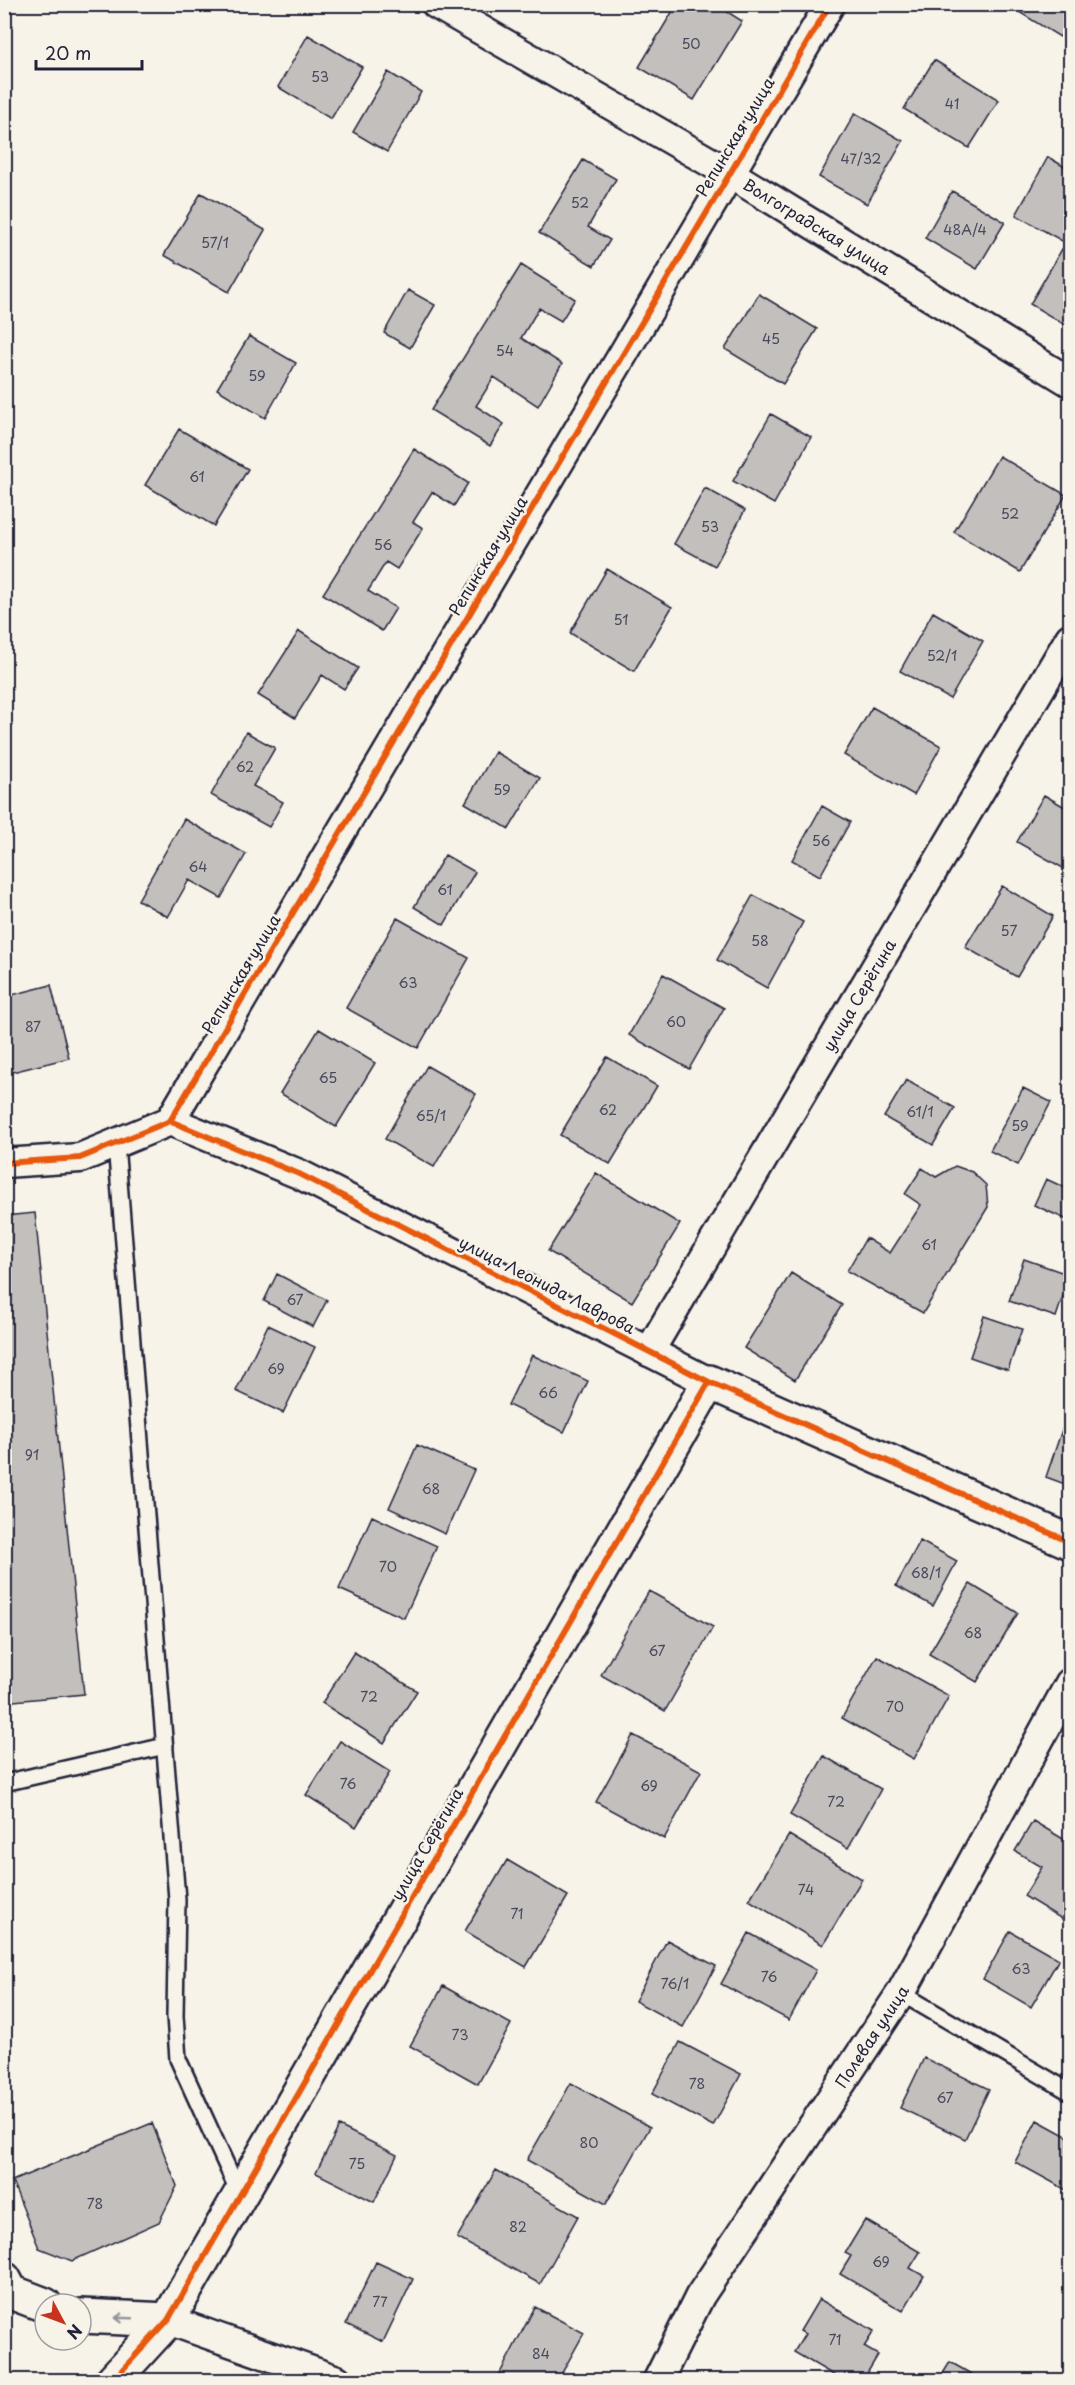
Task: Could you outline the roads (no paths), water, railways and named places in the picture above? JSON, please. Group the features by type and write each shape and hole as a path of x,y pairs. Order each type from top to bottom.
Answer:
{"street":[{"name":"Волгоградская улица","path":"436,4 729,173 1071,382"},
{"name":"Репинская улица","path":"170,1121 830,4"},
{"name":"улица Серёгина","path":"649,1352 1071,638"},
{"path":"4,1163 80,1158 170,1121"},
{"name":"улица Леонида Лаврова","path":"170,1121 299,1174 709,1382 1071,1542"},
{"name":"улица Серёгина","path":"122,2376 168,2320 709,1382"},
{"name":"Полевая улица","path":"658,2380 700,2296 901,1993 1071,1683"},
{"path":"4,2279 11,2292 33,2300"},
{"path":"93,2317 168,2320 338,2380"}],"lane":[{"path":"116,1144 177,1899 175,2016 178,2059 240,2195"},
{"path":"4,1783 165,1746"},
{"path":"901,1993 1071,2092"}]}
